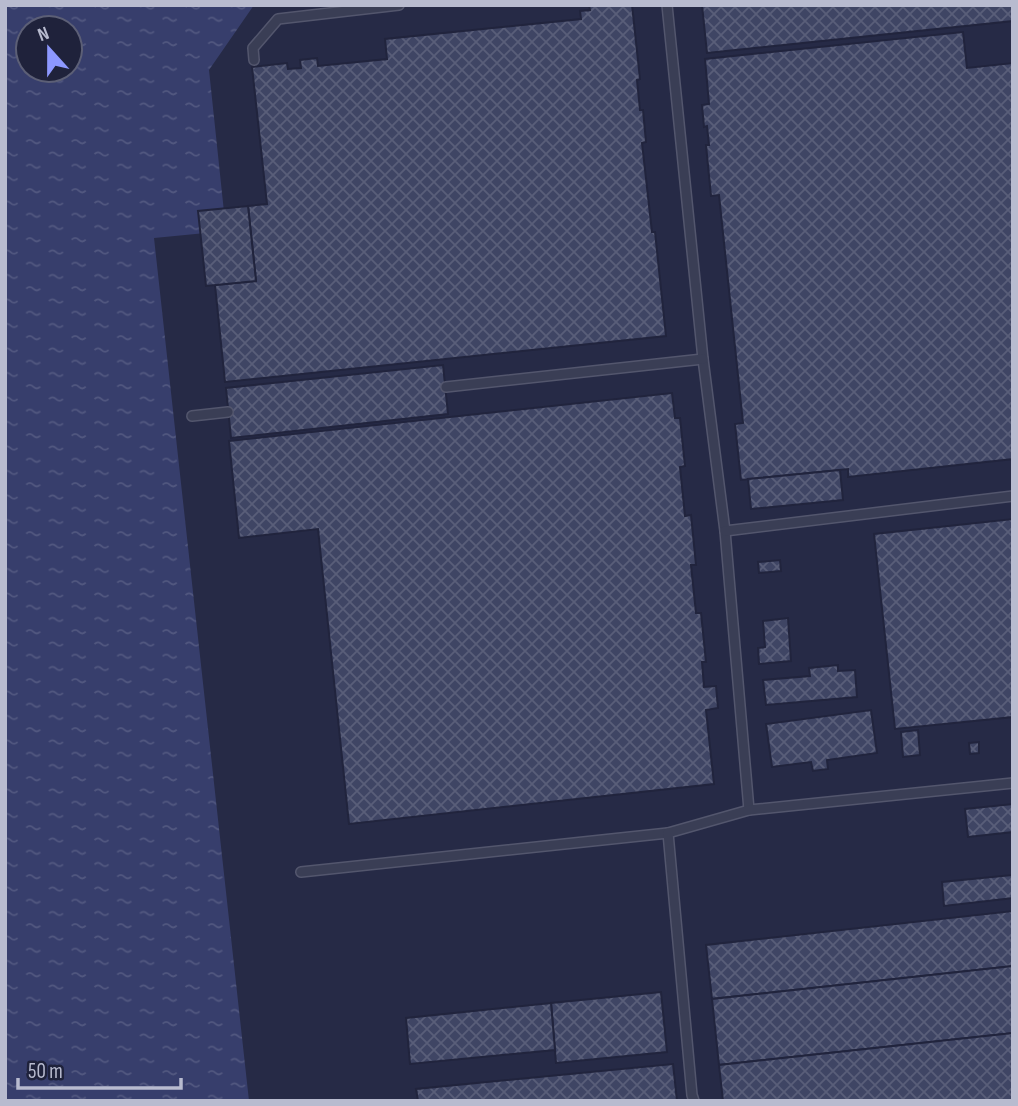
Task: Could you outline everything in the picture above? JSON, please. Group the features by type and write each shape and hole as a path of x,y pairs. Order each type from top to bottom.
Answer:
{"lane":[{"path":"254,61 253,47 278,19 399,5"},
{"path":"667,5 703,359 725,531 749,810"},
{"path":"446,387 703,359"},
{"path":"192,415 228,412"},
{"path":"725,531 1013,496"},
{"path":"301,872 668,833 749,810 1013,783"},
{"path":"668,833 694,1101"}],"water":[{"path":"5,5 254,5 209,70 226,231 154,238 249,1101 5,1101"}],"building":[{"path":"589,5 632,5 640,79 637,80 640,110 643,110 646,142 642,143 666,336 225,382 215,285 256,281 248,206 267,204 252,67 287,63 288,69 301,68 300,60 317,58 318,66 387,59 385,39 581,19 580,11 590,10"},
{"path":"702,5 1013,5 1013,21 707,53"},
{"path":"963,32 967,68 1013,63 1013,459 848,477 848,469 741,480 735,424 743,423 719,195 711,196 706,145 709,145 702,105 709,104 705,59"},
{"path":"248,206 256,281 206,286 198,211"},
{"path":"443,365 448,414 231,438 226,388"},
{"path":"672,393 675,418 680,418 685,466 680,467 685,516 691,515 696,565 691,565 696,613 701,613 706,662 702,662 704,687 716,686 718,708 706,710 714,784 349,824 318,529 239,538 229,441"},
{"path":"840,470 843,500 751,509 748,479"},
{"path":"1013,519 1013,717 895,729 874,534"},
{"path":"780,560 781,571 759,573 758,562"},
{"path":"788,618 791,661 759,664 758,648 765,647 763,621"},
{"path":"838,665 838,671 855,670 857,697 766,705 763,680 810,676 809,668"},
{"path":"871,710 877,753 827,760 828,769 813,771 811,762 772,767 766,724"},
{"path":"918,730 920,755 903,757 901,732"},
{"path":"979,742 979,753 970,754 969,743"},
{"path":"1013,804 1013,832 968,837 965,809"},
{"path":"1012,875 1013,898 944,906 942,882"},
{"path":"1013,911 1013,966 712,999 706,945"},
{"path":"1013,966 1013,1033 719,1065 712,999"},
{"path":"661,992 667,1052 556,1063 551,1003"},
{"path":"551,1003 555,1050 410,1064 406,1018"},
{"path":"1013,1033 1013,1100 723,1101 719,1065"},
{"path":"673,1064 677,1101 418,1101 416,1089"}]}
